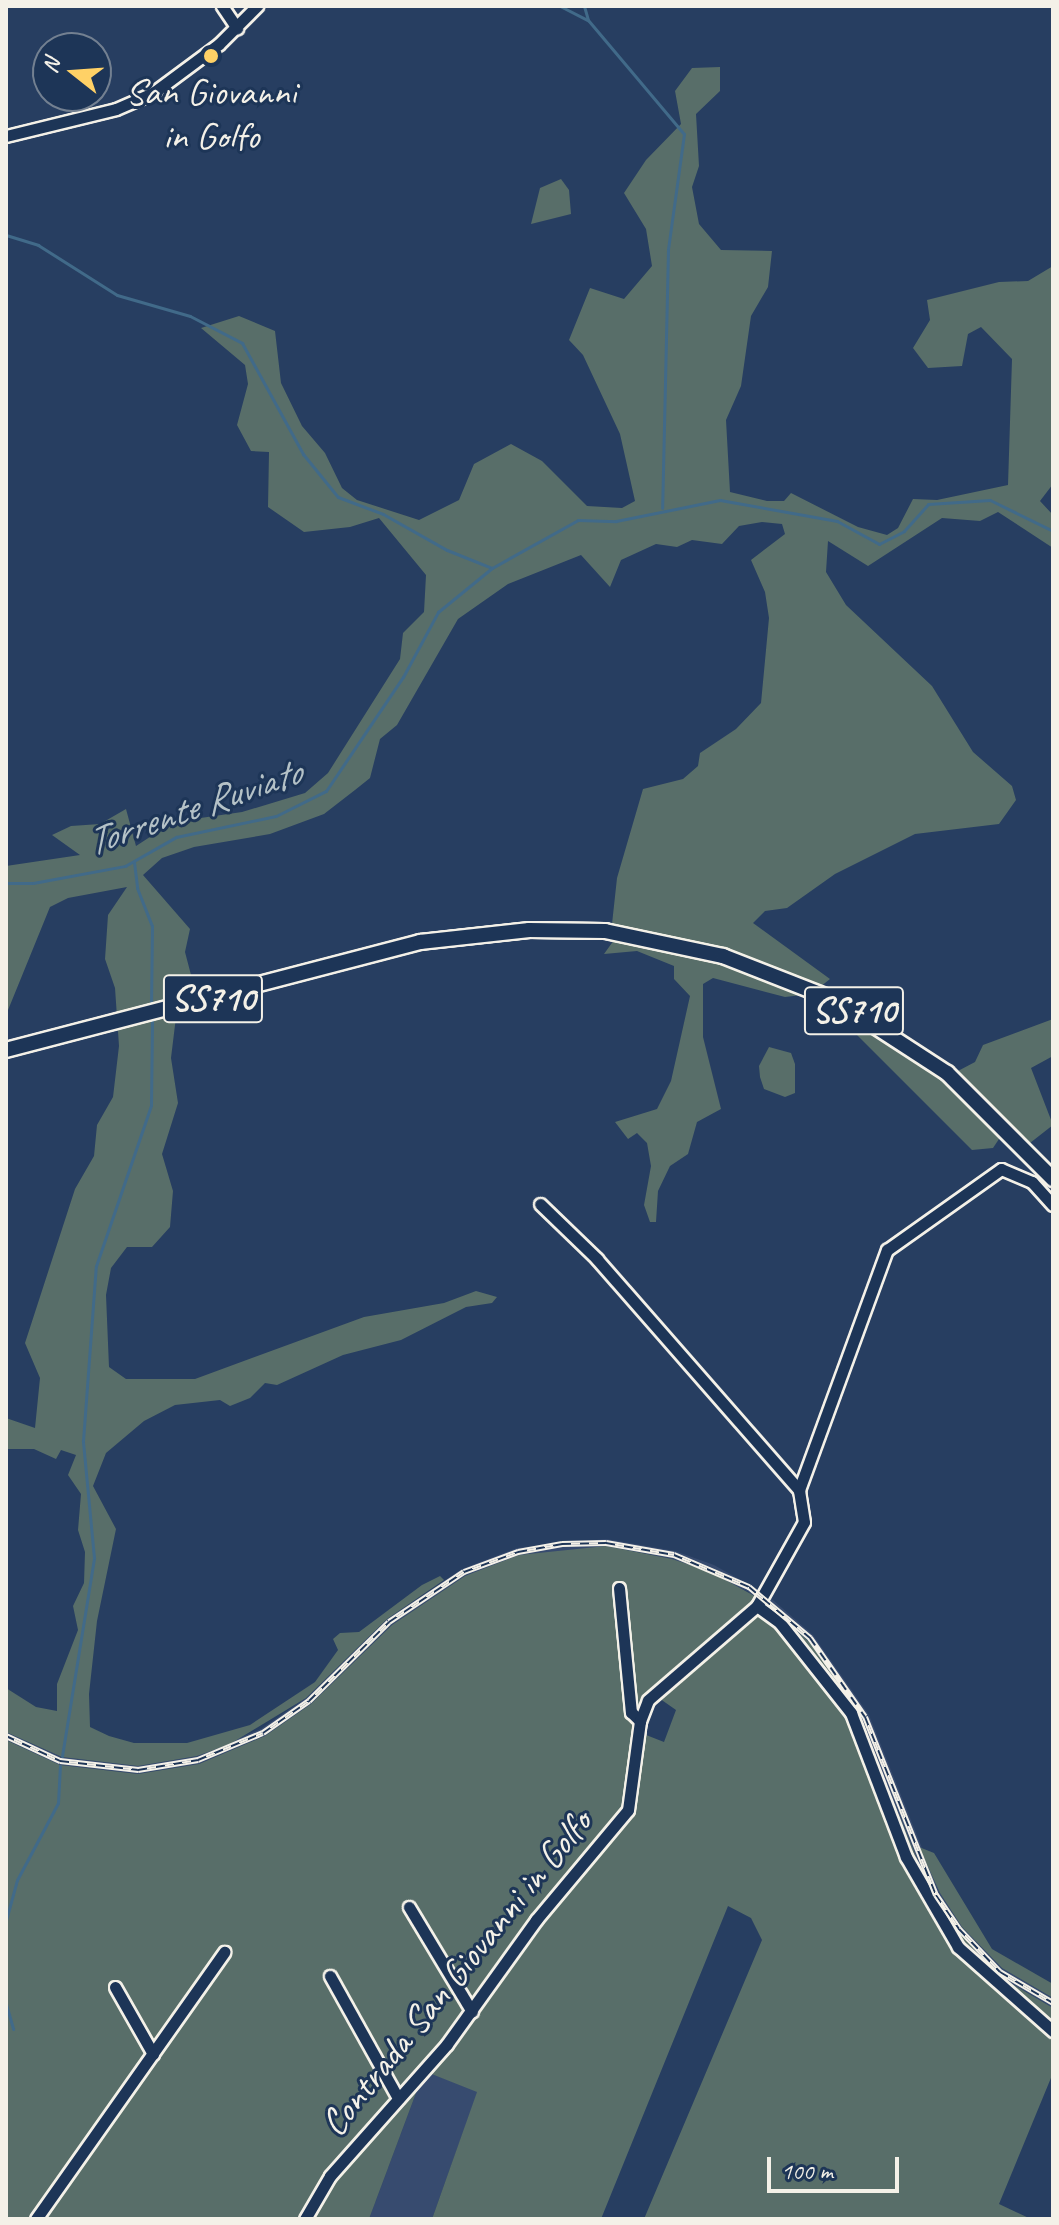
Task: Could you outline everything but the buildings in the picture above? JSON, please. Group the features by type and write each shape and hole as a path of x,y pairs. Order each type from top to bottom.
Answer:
{"main road":[{"name":"SS710","path":"6,1050 420,942 529,930 605,931 676,944 770,971 863,1016 947,1073 1053,1179"}],"street":[{"path":"222,6 237,28"},
{"path":"6,136 136,102 237,28 257,6"},
{"path":"540,1204 614,1277 799,1490 887,1250 1001,1169 1032,1182 1053,1205"},
{"name":"Contrada San Giovanni in Golfo","path":"305,2219 330,2176 472,2012 536,1920 628,1810 640,1721 648,1700 757,1606 804,1522 799,1490"},
{"path":"619,1588 631,1712 640,1721"},
{"path":"757,1606 780,1623 818,1665 851,1713 906,1857 958,1947 1053,2031"},
{"path":"409,1907 472,2012"},
{"path":"36,2219 224,1952"},
{"path":"330,1976 398,2098"},
{"path":"115,1987 153,2054"}],"shaded area":[{"path":"606,1539 675,1551 714,1565 766,1594 813,1635 869,1715 940,1893 962,1927 1002,1968 1053,1998 1053,2008 997,1975 956,1932 783,1618 747,1591 672,1559 606,1546 465,1576 392,1625 311,1704 265,1736 199,1764 138,1774 59,1765 6,1740 6,1732 62,1757 138,1766 197,1756 261,1729 306,1698 387,1619 462,1569 517,1548"},
{"path":"429,2073 478,2091 432,2219 369,2219 419,2085"}],"green space":[{"path":"720,67 720,91 696,114 699,166 692,187 699,224 721,250 772,251 768,287 751,316 741,386 726,420 730,492 767,501 784,501 791,493 858,527 887,535 898,528 913,499 937,500 1008,485 1012,359 981,327 968,334 962,366 928,368 913,348 930,320 927,300 999,282 1028,281 1053,266 1053,484 1040,501 1053,515 1053,548 998,512 980,521 942,518 868,566 828,541 826,572 846,605 932,686 973,752 1012,786 1016,800 999,824 915,834 835,874 787,908 765,911 753,923 830,979 820,987 725,950 612,924 617,878 643,789 683,779 698,766 700,753 736,729 761,703 769,618 765,592 751,560 785,534 782,524 762,522 739,526 722,544 692,540 677,547 656,544 621,560 610,587 581,555 508,584 458,619 397,725 380,739 370,778 355,790 324,814 270,834 194,847 162,858 143,875 190,929 185,952 196,994 176,1017 171,1058 178,1103 162,1154 173,1191 170,1227 152,1247 127,1247 111,1268 106,1295 109,1367 126,1379 195,1379 364,1317 444,1303 476,1291 497,1297 492,1303 466,1307 401,1340 343,1355 277,1385 265,1383 250,1398 230,1406 220,1400 175,1405 144,1421 106,1453 93,1486 116,1529 97,1621 89,1694 90,1727 109,1736 134,1743 187,1743 250,1725 315,1682 338,1650 333,1639 340,1633 359,1632 422,1585 440,1576 444,1580 387,1619 306,1698 230,1744 197,1756 138,1766 62,1757 6,1732 6,1688 36,1707 57,1711 57,1684 78,1630 73,1606 84,1583 85,1552 78,1530 81,1494 68,1475 76,1455 61,1450 56,1459 34,1449 6,1449 6,1418 35,1428 40,1378 25,1343 75,1189 94,1156 97,1125 113,1097 119,1046 115,988 105,959 108,915 127,887 68,898 50,907 6,1015 6,866 80,855 52,835 71,826 100,824 126,809 136,846 173,822 242,812 305,793 328,773 400,659 403,633 424,612 426,575 379,518 350,527 304,532 268,507 269,452 251,451 237,425 248,384 245,365 201,328 239,316 275,331 281,383 302,426 325,453 342,488 357,500 419,520 459,500 474,464 511,444 542,461 587,506 622,508 635,501 620,434 583,355 569,340 590,288 624,299 652,266 646,229 624,193 646,160 681,124 675,91 692,68"},
{"path":"561,179 569,190 571,214 531,224 540,188"},
{"path":"614,940 722,961 811,994 785,997 713,978 703,984 703,1037 721,1109 697,1122 688,1154 670,1166 658,1191 656,1222 650,1222 644,1205 651,1166 647,1143 637,1133 628,1139 615,1122 657,1109 671,1081 690,996 674,979 674,966 637,951 604,954"},
{"path":"832,1010 862,1024 949,1085 1001,1136 993,1148 972,1150"},
{"path":"1053,1019 1053,1056 1031,1068 1053,1125 1030,1143 956,1072 975,1062 983,1045"},
{"path":"769,1047 791,1053 795,1064 795,1093 785,1097 764,1089 759,1066"},
{"path":"606,1546 672,1559 711,1572 760,1599 644,1701 626,1810 470,2012 327,2176 303,2219 6,2219 6,1740 60,1765 138,1774 199,1764 265,1736 311,1704 392,1625 465,1576 519,1555"},
{"path":"765,1604 814,1646 853,1702 924,1876 951,1923 997,1975 1053,2008 1053,2073 999,2204 1031,2219 644,2219 762,1940 751,1918 728,1906 601,2219 432,2219 477,2092 429,2073 539,1924 628,1818 641,1733 664,1742 676,1710 656,1696"},
{"path":"919,1847 934,1853 992,1949 1053,1984 1053,1998 1002,1968 962,1927 940,1893"},
{"path":"419,2085 369,2219 308,2219 332,2179"}],"waterway":[{"path":"560,6 588,20"},
{"path":"584,6 588,20 684,134 668,250 662,508"},
{"path":"6,235 38,245 117,295 190,316 242,343 303,454 338,497 383,514 447,550 492,568"},
{"name":"Torrente Ruviato","path":"6,883 33,883 125,866 176,837 276,816 326,791 403,677 438,612 492,568 578,520 616,521 720,500 837,521 879,544 904,531 928,504 990,500 1053,531"},
{"path":"134,862 137,888 152,926 151,1007"},
{"path":"62,1756 94,1558 83,1441 96,1266 151,1105 152,1019"},
{"path":"6,1920 17,1880 58,1803 60,1766"},
{"path":"6,2004 13,2029"}],"railway":[{"path":"6,1736 60,1761 138,1770 198,1760 263,1733 309,1701 389,1622 464,1572 518,1552 562,1544 606,1543 674,1555 749,1587 810,1638 865,1717 936,1895 959,1929 1000,1972 1053,2003"}],"place":[{"name":"San Giovanni in Golfo","path":"211,56"}]}
